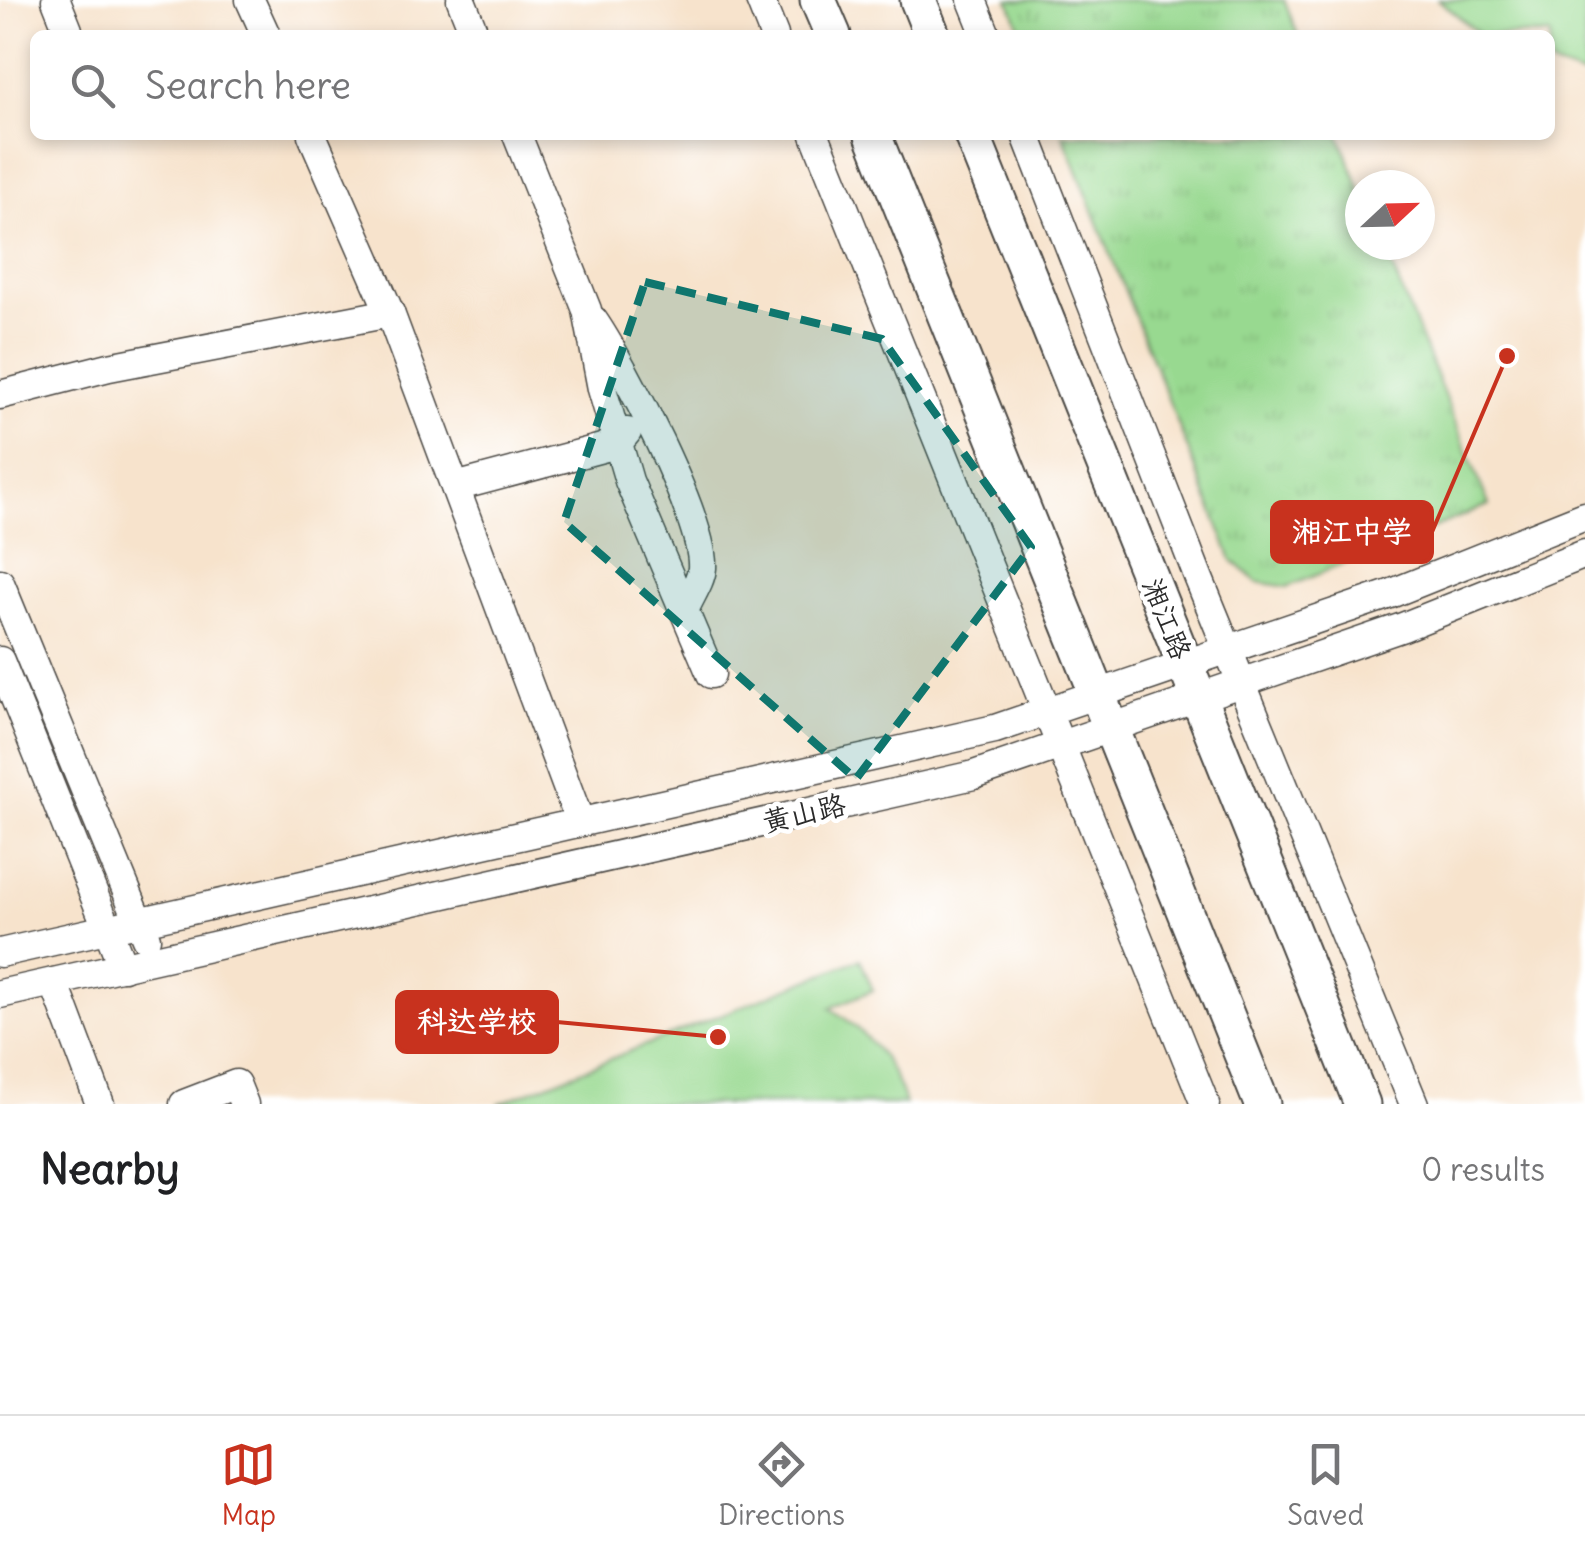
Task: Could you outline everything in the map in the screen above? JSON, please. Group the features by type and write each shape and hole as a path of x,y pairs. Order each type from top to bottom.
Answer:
{"main road":[{"path":"818,0 830,30"},
{"path":"918,0 930,30"},
{"path":"875,140 1262,1104"},
{"name":"湘江路","path":"974,140 1362,1104"}],"street":[{"path":"56,0 68,30"},
{"path":"250,0 264,30"},
{"path":"460,0 473,30"},
{"path":"760,0 772,30"},
{"path":"972,0 984,30"},
{"path":"314,140 390,313 580,822"},
{"path":"519,140 587,310 628,482 712,674"},
{"path":"817,140 1050,710 1205,1104"},
{"path":"1028,140 1242,684 1414,1104"},
{"path":"587,310 619,358 645,412 701,552 702,572 684,611"},
{"path":"0,395 109,367 390,313"},
{"path":"455,487 618,444 645,412"},
{"name":"黄山路","path":"0,953 996,728 1390,594 1585,516"},
{"name":"黄山路","path":"0,994 974,775 1242,684 1585,554"},
{"path":"0,583 155,960"},
{"path":"0,660 123,967"},
{"path":"54,982 100,1104"},
{"path":"184,1104 236,1084 244,1104"}],"highlighted area":[{"path":"645,282 882,339 1031,547 856,779 564,522"}],"green space":[{"path":"1009,0 1284,0 1296,30 1021,30"},
{"path":"1439,0 1585,0 1585,77 1555,67 1555,30 1474,30"},
{"path":"1065,140 1341,140 1353,170 1345,170 1345,260 1389,260 1489,505 1287,587 1257,582 1232,560"},
{"path":"860,959 873,990 830,1008 876,1049 905,1104 498,1104"}],"place":[{"name":"湘江中学","path":"1507,356"},
{"name":"科达学校","path":"718,1037"}]}
